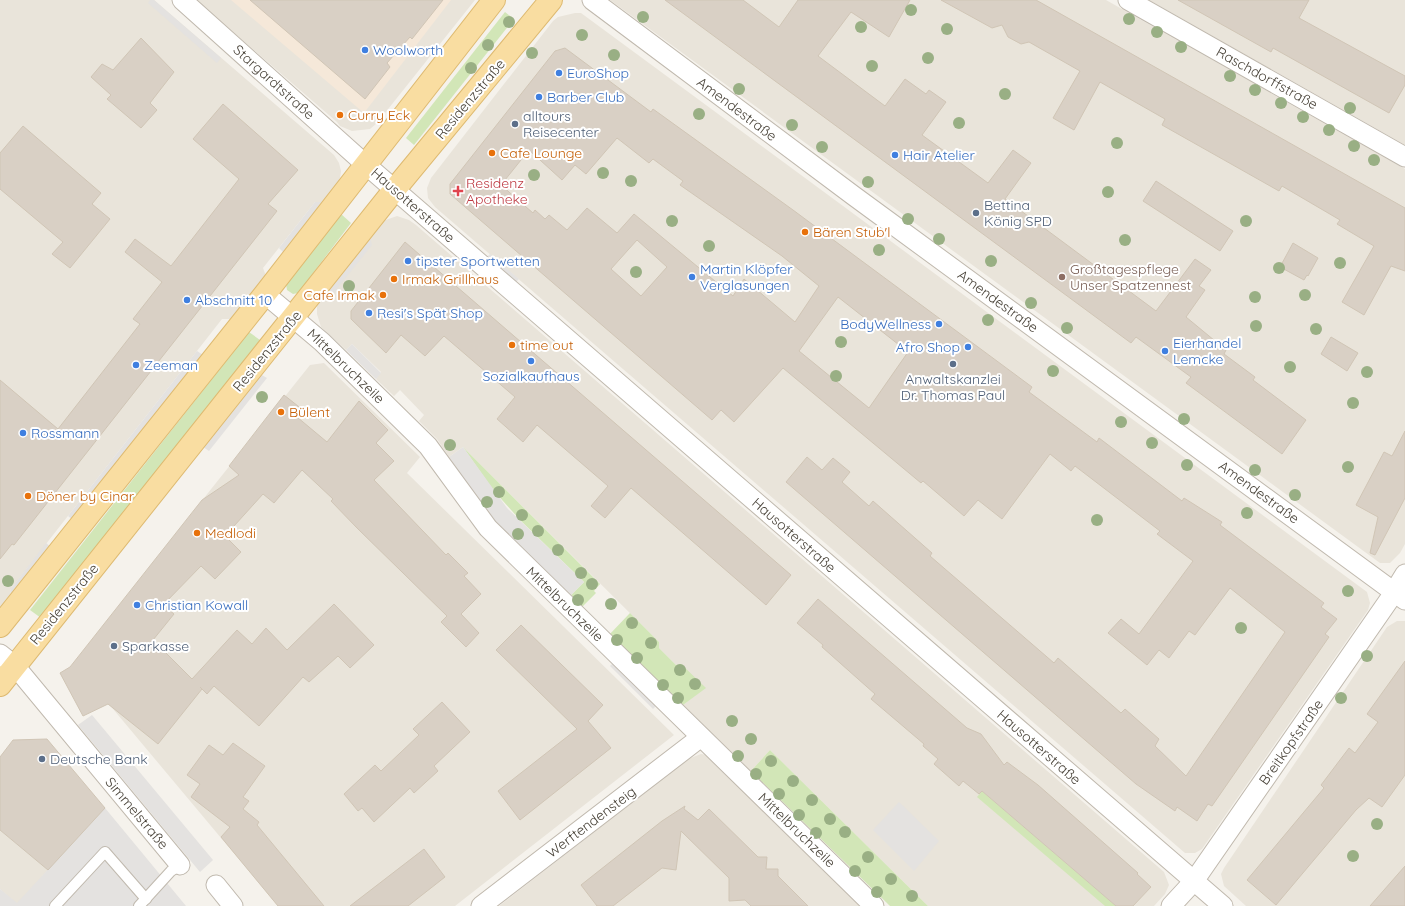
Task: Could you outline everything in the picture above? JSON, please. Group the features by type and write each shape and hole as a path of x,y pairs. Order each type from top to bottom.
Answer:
{"main road":[{"path":"0,626 265,294 494,0"},
{"name":"Residenzstraße","path":"0,686 8,660 294,317 395,189 551,0"}],"street":[{"name":"Stargardtstraße","path":"182,0 366,164"},
{"name":"Amendestraße","path":"592,0 848,191 1400,596"},
{"name":"Raschdorffstraße","path":"1128,0 1405,156"},
{"name":"Hausotterstraße","path":"366,164 1223,906"},
{"name":"Mittelbruchzeile","path":"265,294 322,342 428,446 488,528 874,906"},
{"name":"Breitkopfstraße","path":"1171,906 1194,881 1400,596 1405,574"},
{"name":"Simmelstraße","path":"8,660 180,865"},
{"name":"Werftendensteig","path":"481,906 701,737"},
{"path":"216,885 233,906"}],"lane":[{"path":"55,906 105,852 143,902 171,871 180,865"}],"shaded area":[{"path":"0,0 154,0 334,155 339,163 341,171 340,178 336,186 324,202 315,202 263,268 266,276 232,319 222,319 10,590 12,599 0,614"},
{"path":"150,0 154,0 221,58 217,63 148,3"},
{"path":"196,0 475,0 377,123 370,129 352,131 340,126"},
{"path":"231,0 451,0 364,113"},
{"path":"610,0 1106,0 1405,169 1405,544 1400,553 1390,563 1380,563"},
{"path":"1149,0 1405,0 1405,145"},
{"path":"581,13 1367,592 1370,603 1368,610 1202,849 1195,853 1185,853 435,207 428,198 427,188 431,178 553,21 558,17"},
{"path":"315,202 324,202 284,253 279,248"},
{"path":"397,216 409,220 416,225 1164,872 1169,885 1165,894 1154,906 928,906 770,750 751,771 683,705 705,688 676,665 659,648 659,642 463,447 449,457 437,439 419,421 424,415 400,390 394,396 376,379 381,372 352,344 346,350 321,327 317,314 317,305 320,298 380,222"},
{"path":"370,237 372,245 331,296 322,296"},
{"path":"490,254 519,279 514,284 485,259"},
{"path":"352,344 381,373 376,379 346,350"},
{"path":"197,351 203,355 73,520 68,516"},
{"path":"324,363 420,457 407,473 674,735 455,906 278,906 108,703 196,508 310,365"},
{"path":"260,374 267,378 209,451 203,447"},
{"path":"463,447 507,508 584,582 571,595 494,522 477,499 449,457"},
{"path":"46,543 52,548 12,599 10,590"},
{"path":"1397,621 1405,621 1405,906 1246,906 1224,886 1221,874 1224,868 1387,627"},
{"path":"616,660 659,703 653,709 610,666"},
{"path":"92,715 213,860 200,872 78,725"},
{"path":"701,754 707,755 863,906 499,906 688,759"},
{"path":"899,802 939,841 914,871 873,830"},
{"path":"105,808 186,906 0,906 0,889 17,903"},
{"path":"0,830 48,870 17,904 0,889"}],"green space":[{"path":"505,12 514,19 414,145 406,138"},
{"path":"341,214 351,223 298,293 293,294 287,290 286,284"},
{"path":"249,332 260,340 41,618 30,610"},
{"path":"463,447 600,584 594,591 596,593 583,606 575,610 570,606 573,597 571,595 584,582 522,522 493,490"},
{"path":"630,613 659,642 659,648 676,665 681,664 706,688 683,705 609,635"},
{"path":"770,750 928,906 890,906 751,771"},
{"path":"982,791 1116,906 1105,906 977,797"}],"building":[{"path":"250,0 443,0 412,39 410,37 387,63 390,67 365,99"},
{"path":"665,0 743,0 779,27 798,0 910,0 889,37 851,12 818,56 885,106 905,79 926,94 929,90 946,102 922,135 988,183 1013,150 1031,163 1005,199 1156,311 1195,259 1211,270 1199,286 1205,290 1186,317 1226,350 1224,354 1255,377 1253,380 1306,420 1282,454 1186,383 1191,377 1136,337 1131,343"},
{"path":"941,0 1036,0 1405,208 1405,271 1391,266 1364,315 1342,302 1374,246 1337,224 1340,220 1282,186 1279,191 1162,125 1165,119 1100,82 1074,130 1053,118 1080,71 1029,42 1021,44 1008,37 1002,25 992,28"},
{"path":"1178,0 1309,0 1299,18 1405,76 1405,85 1389,113 1273,48 1271,52"},
{"path":"141,38 174,72 150,103 157,110 141,128 107,99 111,95 91,77 102,64 113,70"},
{"path":"565,48 651,112 653,109 793,210 1032,387 1029,392 1097,442 1099,438 1182,501 1184,498 1222,522 1220,525 1324,603 1321,607 1337,619 1325,634 1329,637 1212,806 1208,804 1197,821 1177,807 1175,811 1136,784 786,482 807,457 822,470 833,458 850,472 842,482 869,506 873,501 932,553 930,556 1054,663 1058,658 1121,713 1125,709 1159,739 1155,746 1186,776 1285,632 1230,588 1195,635 1189,631 1169,658 1159,650 1147,665 1108,633 1121,619 1139,634 1193,561 1157,534 1160,531 1075,466 1071,471 1050,454 1002,519 978,500 964,516 923,481 921,483 783,368 734,422 721,410 712,420 450,194 450,184 555,51","holes":["617,138 649,163 653,159 683,181 680,185 782,256 819,286 795,322 744,279 733,296 634,214 617,233 587,208 567,230 549,215 545,219 535,210 533,213 501,185 529,150 562,180 575,165 586,174","637,240 667,267 641,296 611,269","838,297 908,352 869,408 799,351"]},
{"path":"223,104 298,170 268,204 277,211 14,545 12,544 0,559 0,380 58,429 140,324 133,319 162,282 125,252 135,239 171,266 239,179 193,139"},
{"path":"23,126 101,193 92,204 110,219 70,268 52,254 63,242 0,189 0,153"},
{"path":"1156,181 1233,231 1220,251 1143,201"},
{"path":"405,242 791,575 766,605 631,488 605,518 591,506 608,486 537,425 523,442 497,419 515,397 444,336 425,356 401,335 386,353 351,319 351,311"},
{"path":"1293,243 1318,258 1308,276 1307,275 1304,280 1280,267"},
{"path":"1331,337 1358,353 1347,371 1321,354"},
{"path":"284,395 303,410 297,417 327,442 359,401 388,430 376,443 394,461 374,480 446,555 448,553 468,573 464,576 481,594 461,614 479,633 466,647 441,622 447,616 357,528 331,501 333,499 302,470 274,503 263,494 225,536 241,552 215,579 201,566 163,605 174,614 153,640 192,679 237,630 252,644 266,628 287,650 334,604 374,645 350,668 338,656 309,682 303,677 259,726 214,686 207,694 202,689 158,744 108,704 83,716 60,673 70,667 202,500 239,475 229,466"},
{"path":"1405,431 1405,498 1375,555 1370,553 1378,517 1356,505 1384,452 1392,456"},
{"path":"818,599 967,728 981,734 1004,765 1007,762 1038,785 1138,873 1137,874 1151,887 1133,906 1116,906 982,791 979,794 963,781 959,786 934,764 938,759 923,746 924,744 871,699 875,694 822,647 823,645 797,623"},
{"path":"521,625 603,705 588,721 611,748 520,820 498,791 577,729 496,650"},
{"path":"1405,661 1405,775 1382,807 1369,798 1356,810 1276,905 1247,880 1324,788 1321,785 1349,748 1355,753 1378,722 1367,714"},
{"path":"442,702 470,732 434,766 438,771 414,793 410,788 374,822 362,808 358,811 344,794 375,765 381,771 419,735 413,729"},
{"path":"47,739 105,808 48,870 0,830 0,757 13,740"},
{"path":"233,743 265,766 243,797 249,801 243,809 259,822 257,825 324,906 278,906 221,837 230,827 191,797 200,784 187,775 209,745 223,755"},
{"path":"685,806 684,809 698,820 709,809 758,857 767,857 766,869 778,869 778,876 808,906 751,906 745,900 729,901 729,878 681,831 676,870 662,868 613,906 597,906 581,885 662,821"},
{"path":"424,849 445,877 408,906 350,906"},
{"path":"1405,866 1405,906 1370,906"}],"place":[{"name":"Woolworth","path":"365,50"},
{"name":"EuroShop","path":"559,73"},
{"name":"Barber Club","path":"539,97"},
{"name":"Curry Eck","path":"340,115"},
{"name":"alltours Reisecenter","path":"515,124"},
{"name":"Cafe Lounge","path":"492,153"},
{"name":"Hair Atelier","path":"895,155"},
{"name":"Residenz Apotheke","path":"458,191"},
{"name":"Bettina König SPD","path":"976,213"},
{"name":"Bären Stub'l","path":"805,232"},
{"name":"tipster Sportwetten","path":"408,261"},
{"name":"Martin Klöpfer Verglasungen","path":"692,277"},
{"name":"Großtagespflege Unser Spatzennest","path":"1062,277"},
{"name":"Irmak Grillhaus","path":"394,279"},
{"name":"Cafe Irmak","path":"383,295"},
{"name":"Abschnitt 10","path":"187,300"},
{"name":"Resi's Spät Shop","path":"369,313"},
{"name":"BodyWellness","path":"939,324"},
{"name":"time out","path":"512,345"},
{"name":"Afro Shop","path":"968,347"},
{"name":"Eierhandel Lemcke","path":"1165,351"},
{"name":"Sozialkaufhaus","path":"531,361"},
{"name":"Anwaltskanzlei Dr. Thomas Paul","path":"953,364"},
{"name":"Zeeman","path":"136,365"},
{"name":"Bülent","path":"281,412"},
{"name":"Rossmann","path":"23,433"},
{"name":"Döner by Cinar","path":"28,496"},
{"name":"Medlodi","path":"197,533"},
{"name":"Christian Kowall","path":"137,605"},
{"name":"Sparkasse","path":"114,646"},
{"name":"Deutsche Bank","path":"42,759"}]}
